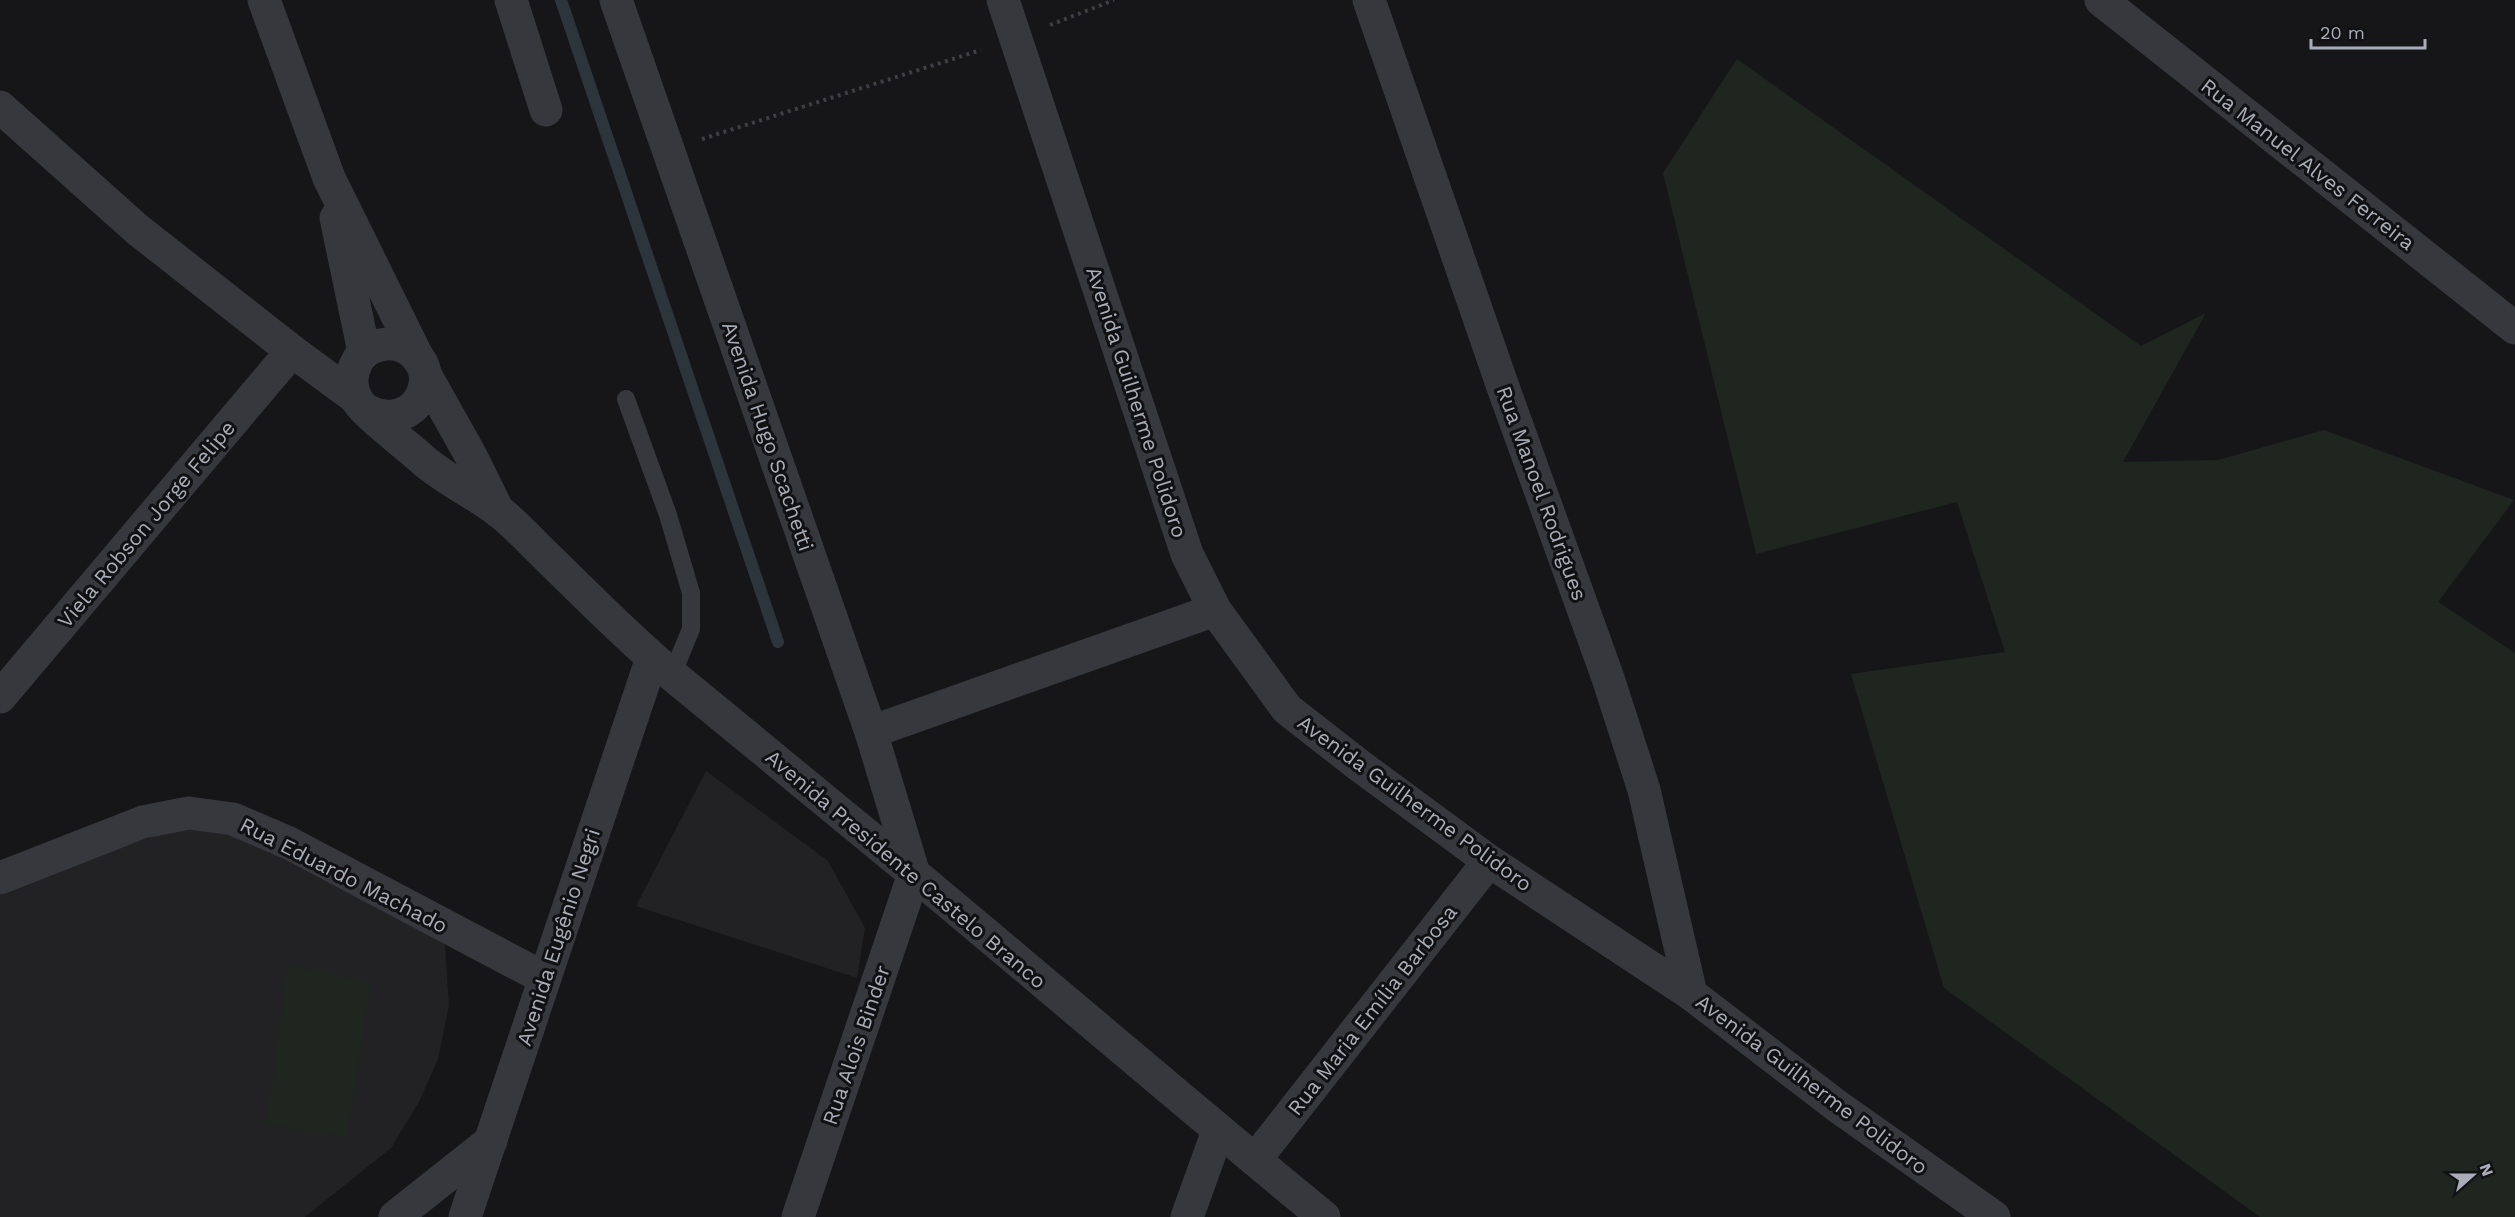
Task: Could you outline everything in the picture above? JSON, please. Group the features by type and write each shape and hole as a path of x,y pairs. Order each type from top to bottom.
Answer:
{"street":[{"name":"Avenida Presidente Castelo Branco","path":"264,0 329,178 422,367 498,511"},
{"path":"511,0 546,110"},
{"name":"Avenida Hugo Scachetti","path":"616,0 871,732 914,874"},
{"name":"Avenida Guilherme Polidoro","path":"1003,0 1187,554 1215,610 1287,710 1489,861 1691,994 1837,1106 1994,1217"},
{"name":"Rua Manoel Rodrigues","path":"1369,0 1499,376 1608,678 1644,790 1691,994"},
{"name":"Rua Manuel Alves Ferreira","path":"2101,0 2515,328"},
{"name":"Avenida Presidente Castelo Branco","path":"0,107 138,230 362,404 443,478 498,511 662,666 1324,1217"},
{"name":"Avenida Presidente Castelo Branco","path":"329,178 364,352"},
{"path":"383,344 404,347 422,367 423,393 419,402 404,414 386,417 362,404 352,378 354,369 364,352 383,344"},
{"name":"Viela Robson Jorge Felipe","path":"0,697 292,351"},
{"path":"871,732 1215,610"},
{"name":"Avenida Eugênio Negri","path":"465,1217 544,978 662,666"},
{"name":"Rua Eduardo Machado","path":"0,878 143,822 189,813 233,819 289,843 544,978"},
{"name":"Rua Maria Emília Barbosa","path":"1255,1160 1489,861"},
{"name":"Rua Alois Binder","path":"798,1217 914,874"},
{"path":"1187,1217 1218,1131"},
{"path":"395,1217 490,1141"}],"lane":[{"path":"626,399 668,515 691,593 691,629 662,666"}],"path":[{"path":"668,150 1016,38 1114,0"}],"shaded area":[{"path":"1737,59 2141,346 2206,313 2123,462 2218,460 2324,430 2514,500 2438,602 2515,653 2515,1217 2260,1217 1944,988 1851,674 2005,652 1957,502 1756,554 1663,173"},
{"path":"706,771 828,861 865,928 857,978 636,906"},
{"path":"197,821 275,845 434,926 445,946 449,1005 438,1059 420,1100 391,1148 305,1217 0,1217 0,895 49,873"},
{"path":"288,965 371,982 347,1137 266,1125"}],"waterway":[{"path":"561,0 778,642"}]}
